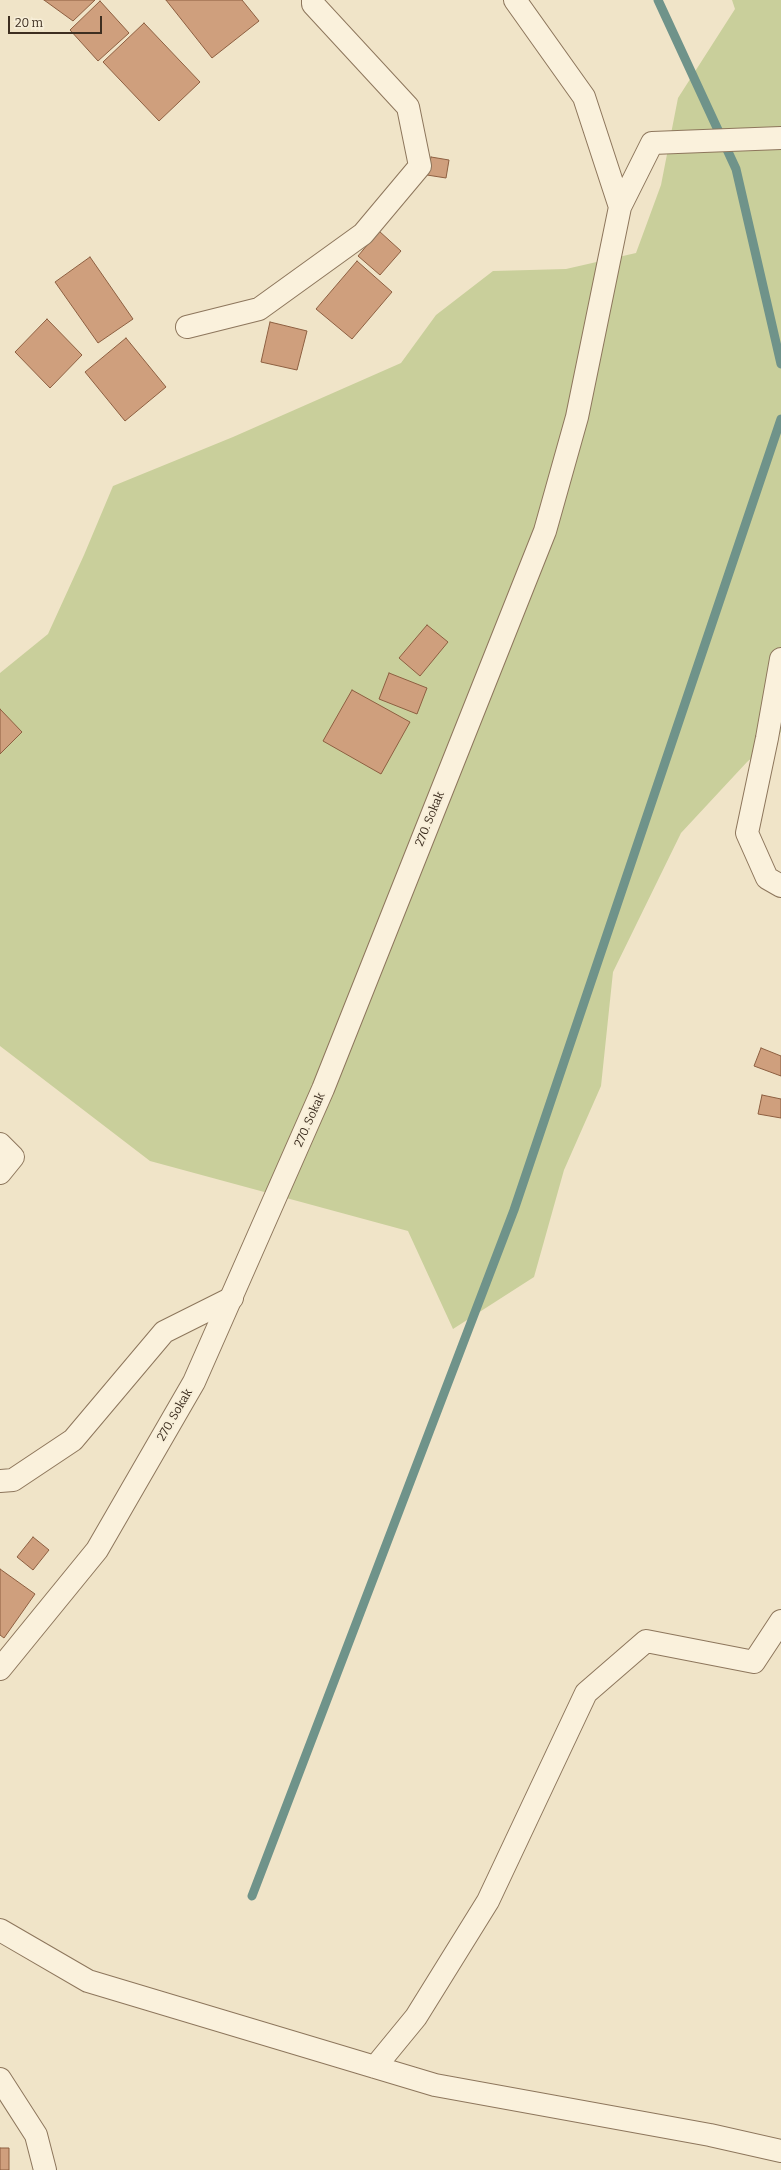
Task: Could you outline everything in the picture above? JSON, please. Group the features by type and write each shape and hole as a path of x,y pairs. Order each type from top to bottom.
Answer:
{"street":[{"path":"188,328 259,309 363,234 420,166 408,106 312,4 313,0"},
{"path":"515,0 584,97 620,207"},
{"path":"620,207 652,143 781,138"},
{"name":"270. Sokak","path":"0,1669 97,1550 194,1382 323,1089 545,531 577,417 620,207"},
{"path":"781,659 767,738 747,833 768,878 781,886"},
{"path":"0,1144 13,1157 0,1173"},
{"path":"0,1481 13,1480 73,1440 164,1332 232,1298"},
{"path":"375,2067 416,2017 488,1901 586,1693 646,1641 754,1662 781,1621"},
{"path":"0,1930 88,1981 435,2085 702,2134 781,2151"},
{"path":"0,2079 36,2135 45,2170"}],"green space":[{"path":"732,0 781,0 781,732 747,762 681,833 613,972 601,1086 564,1170 534,1277 453,1329 408,1231 150,1161 0,1046 0,673 48,634 113,486 233,437 401,363 436,315 493,271 566,269 636,253 661,185 678,98 735,9"}],"building":[{"path":"44,0 95,0 73,21"},
{"path":"166,0 242,0 259,21 212,58"},
{"path":"100,1 129,33 98,61 70,30"},
{"path":"144,23 200,82 159,121 103,62"},
{"path":"431,157 449,160 446,178 427,175"},
{"path":"379,231 401,251 380,275 358,256"},
{"path":"90,257 133,319 98,343 55,282"},
{"path":"357,261 392,292 352,339 316,309"},
{"path":"47,319 82,355 50,388 15,352"},
{"path":"270,322 307,331 297,370 261,362"},
{"path":"126,338 166,387 125,421 85,372"},
{"path":"427,625 448,642 420,676 399,658"},
{"path":"389,673 427,688 417,714 379,699"},
{"path":"352,690 410,722 381,774 323,741"},
{"path":"0,709 22,732 0,754"},
{"path":"761,1048 781,1056 781,1076 754,1066"},
{"path":"762,1095 781,1099 781,1118 758,1114"},
{"path":"33,1537 49,1550 33,1570 17,1557"},
{"path":"0,1569 35,1594 4,1638 0,1635"},
{"path":"0,2148 9,2148 9,2170 0,2170"}],"waterway":[{"path":"658,0 736,169 781,364"},
{"path":"252,1896 514,1210 781,419"}]}
